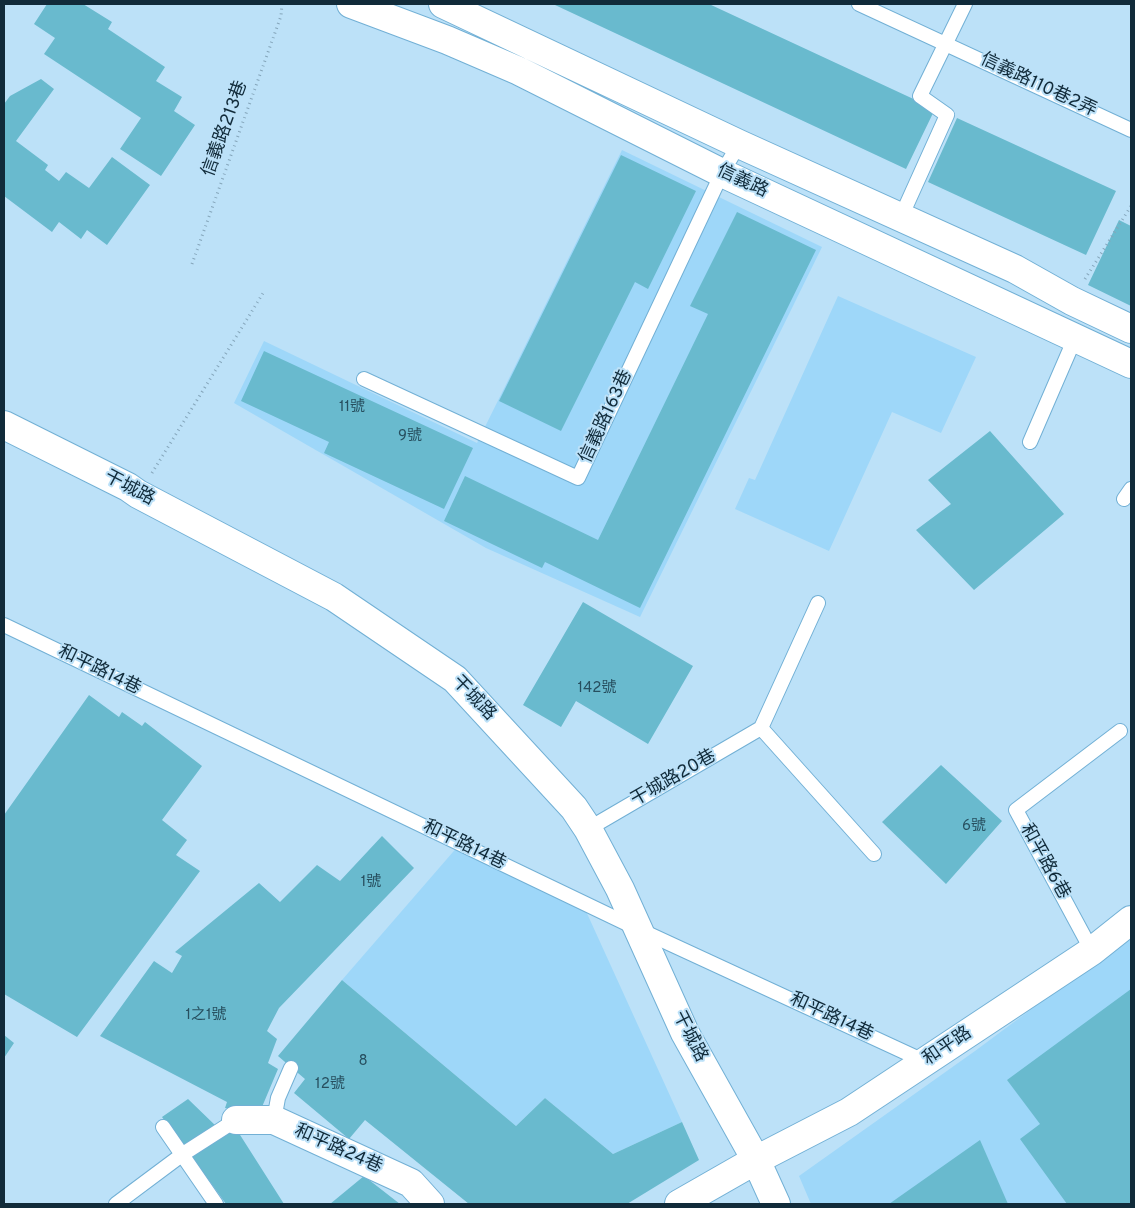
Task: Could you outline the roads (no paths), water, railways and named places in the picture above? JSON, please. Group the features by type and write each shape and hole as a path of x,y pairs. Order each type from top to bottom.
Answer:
{"street":[{"name":"信義路","path":"351,4 447,40 519,71 722,173 1131,364"},
{"name":"信義路","path":"458,6 739,144 1015,269 1072,301 1131,329"},
{"path":"447,40 458,6"},
{"name":"干城路","path":"4,425 128,487 334,597 455,679 574,808 588,829 620,889 685,1033 756,1160"},
{"name":"和平路","path":"679,1204 756,1160 848,1112 1092,951 1131,920"},
{"name":"和平路24巷","path":"236,1120 274,1120 411,1183 430,1204"},
{"path":"756,1160 776,1204"}],"lane":[{"name":"信義路110巷2弄","path":"859,4 1131,130"},
{"path":"901,217 947,115 920,96 965,4"},
{"name":"信義路163巷","path":"364,379 578,478 722,173 739,144"},
{"path":"1030,442 1075,338"},
{"path":"818,603 761,728 874,854"},
{"name":"和平路14巷","path":"4,625 638,929 926,1062"},
{"name":"干城路20巷","path":"588,829 761,728"},
{"name":"和平路6巷","path":"1092,951 1016,810 1120,731"},
{"path":"274,1120 278,1098 292,1068"},
{"path":"116,1204 183,1154 236,1120"},
{"path":"163,1127 216,1204"}]}
